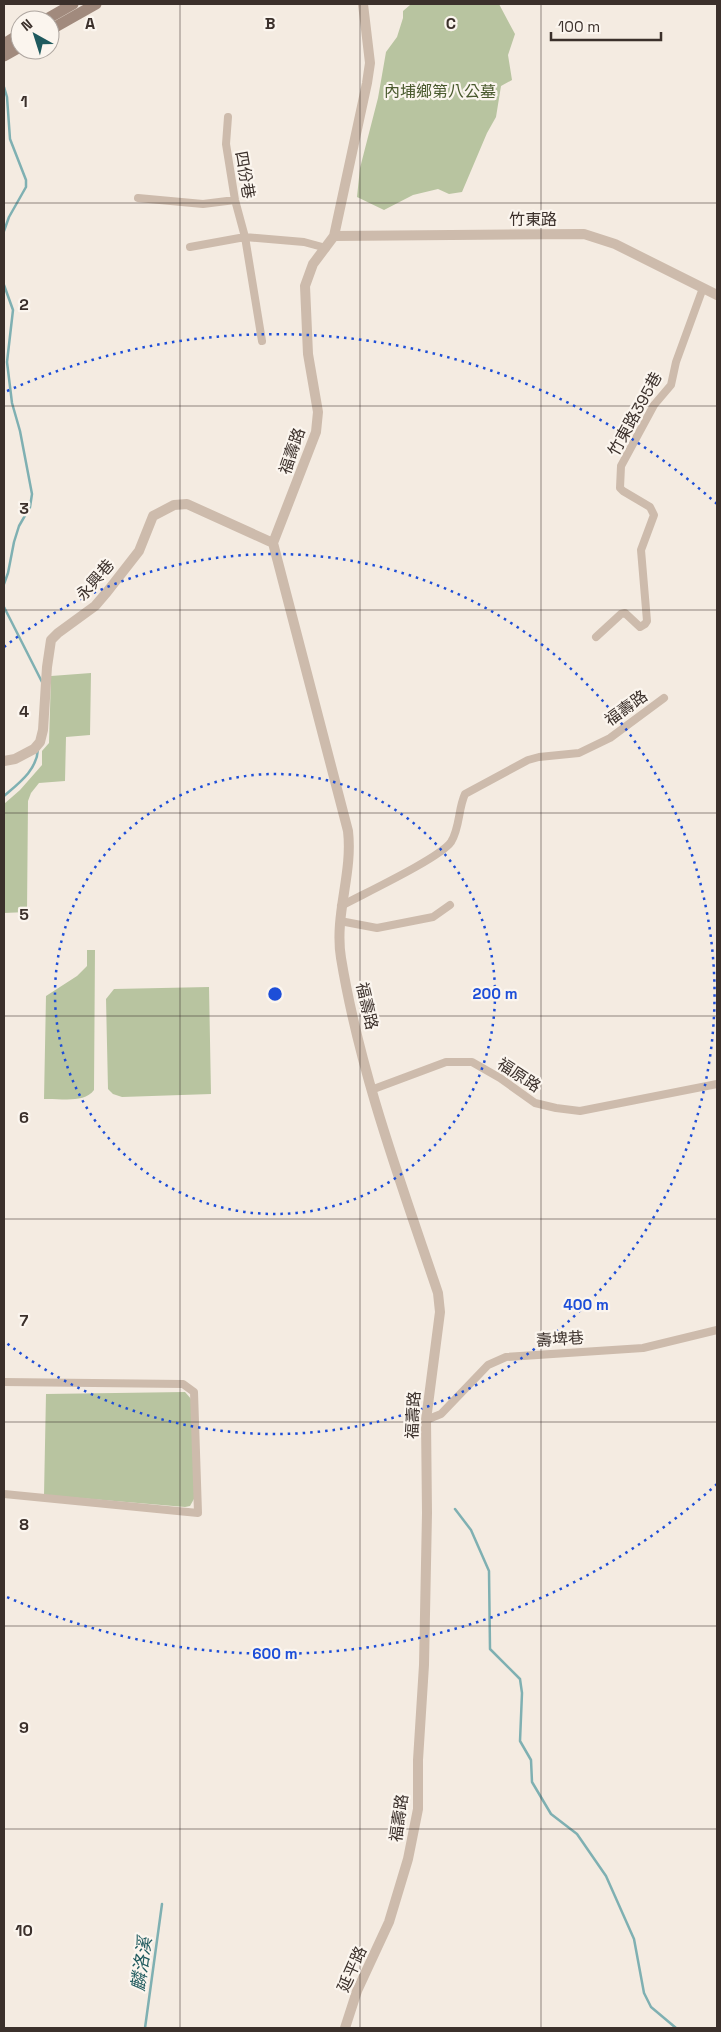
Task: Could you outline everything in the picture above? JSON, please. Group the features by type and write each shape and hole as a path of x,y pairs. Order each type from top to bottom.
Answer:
{"main road":[{"path":"60,11 73,4"},
{"path":"60,24 96,4"}],"street":[{"name":"福壽路","path":"363,4 370,63 367,83 334,236 313,264 305,286 308,354 318,412 316,432 273,543 348,831 350,850 340,920 341,958 371,1090 438,1293 440,1312 426,1420 427,1513 424,1665 418,1760 418,1809 408,1859 389,1922"},
{"name":"四份巷","path":"228,117 226,144 235,200 245,238 262,341"},
{"path":"138,198 204,204 235,200"},
{"name":"竹東路","path":"334,236 584,234 615,244 717,295"},
{"path":"190,247 245,238 304,242 326,248"},
{"name":"竹東路395巷","path":"596,637 624,613 640,626 643,627 647,621 641,550 654,515 650,507 620,488 621,466 654,405 671,385 676,362 703,288"},
{"name":"永興巷","path":"4,761 15,759 34,749 40,742 43,730 47,666 51,640 95,606 107,592 139,550 153,516 174,505 187,504 273,543"},
{"name":"福壽路","path":"341,906 432,857 450,844 456,834 461,804 465,794 528,760 579,753 610,738 664,698"},
{"path":"340,920 377,928 433,917 450,905"},
{"name":"福原路","path":"371,1090 446,1062 472,1062 500,1078 535,1103 580,1111 717,1084"},
{"name":"壽埤巷","path":"426,1420 441,1414 488,1365 506,1357 643,1348 717,1330"},
{"path":"4,1382 183,1384 194,1392 196,1406 198,1513 4,1494"},
{"name":"延平路","path":"345,2028 357,1992 389,1922"}],"green space":[{"name":"內埔鄉第八公墓","path":"499,4 515,34 508,55 512,80 501,86 496,117 487,133 462,192 449,194 438,189 413,195 384,210 357,197 360,168 378,98 386,52 397,37 403,18 403,11 410,5"},
{"path":"91,673 90,735 66,737 65,781 39,783 31,793 28,801 27,912 4,913 4,804 20,790 42,765 42,751 49,743 51,676"},
{"path":"87,950 95,950 94,1090 90,1094 78,1099 44,1099 46,996 77,976 87,966"},
{"path":"209,987 211,1094 122,1097 113,1094 108,1089 106,999 114,989"},
{"path":"185,1392 192,1400 195,1497 190,1506 44,1495 46,1394"}],"waterway":[{"path":"4,87 7,97 10,139 26,180 26,187 9,217 4,231"},
{"path":"4,285 13,310 7,362 12,403 20,431 32,494 30,507 19,526 14,542 4,584"},
{"path":"4,607 42,682"},
{"path":"4,796 31,770 37,757 38,749"},
{"path":"455,1509 471,1530 489,1571 490,1649 520,1679 522,1693 520,1741 531,1760 532,1782 551,1814 577,1834 606,1876 634,1939 644,1993 651,2007 676,2028"},
{"name":"麟洛溪","path":"145,2028 162,1904"}]}
